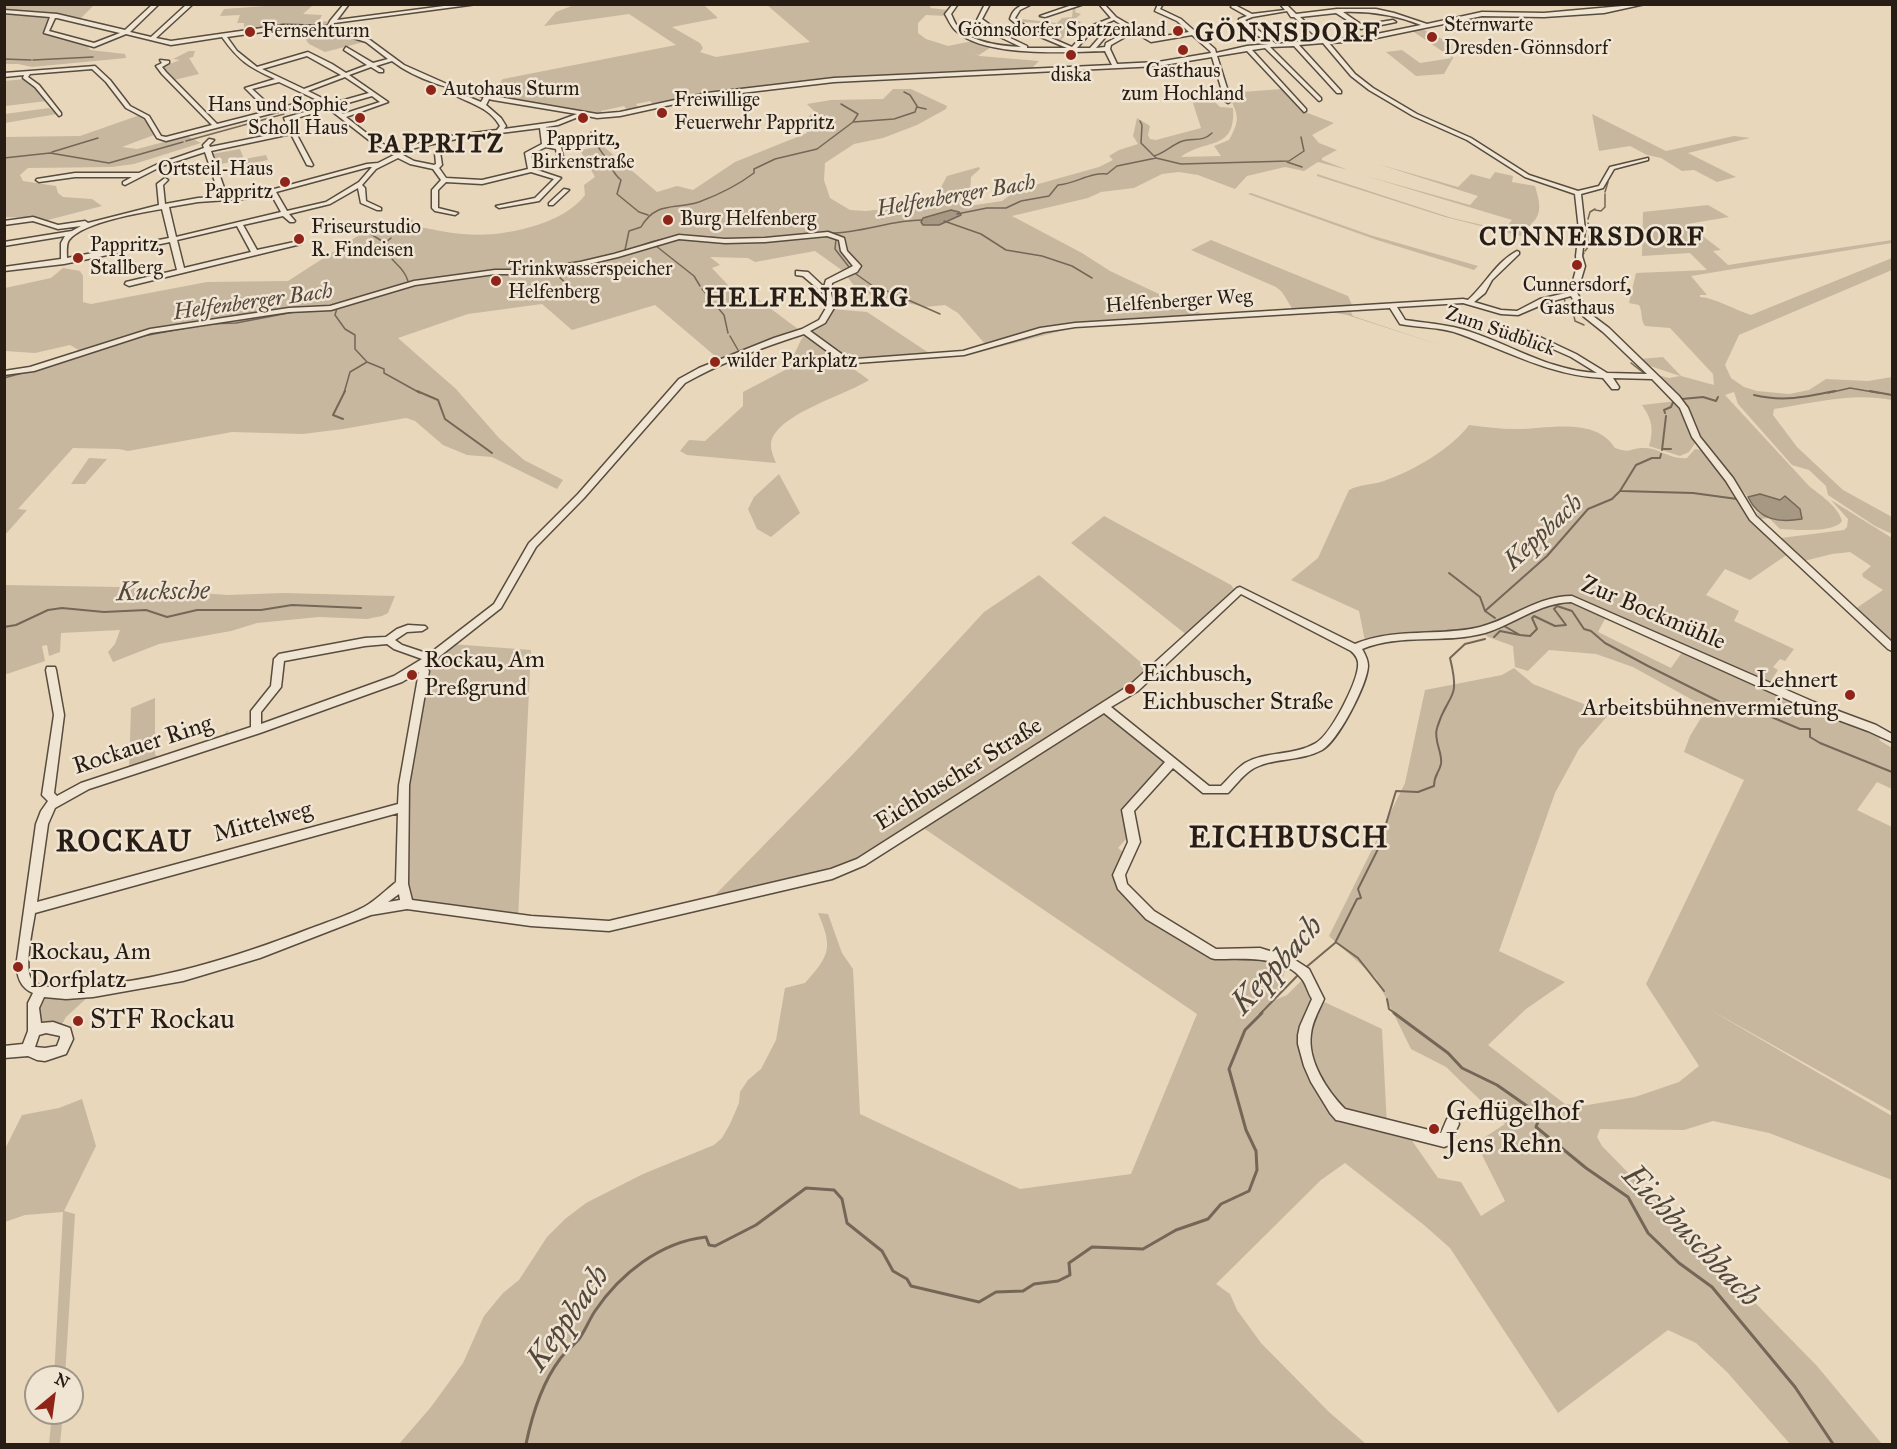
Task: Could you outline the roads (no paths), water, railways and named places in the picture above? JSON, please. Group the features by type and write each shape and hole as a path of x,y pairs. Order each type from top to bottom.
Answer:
{"street":[{"path":"57,15 53,17 46,32 94,45 126,32 157,4"},
{"path":"151,39 191,4"},
{"path":"330,25 347,4"},
{"path":"4,10 57,15 171,43 290,27 330,25 475,4"},
{"path":"956,4 948,16 951,25 965,37 1007,48 1107,49"},
{"path":"988,4 979,19 1002,36 1027,49"},
{"path":"1029,4 1018,9 1012,18 1026,29 1073,49"},
{"path":"1043,16 1082,4"},
{"path":"1101,4 1114,18 1151,40 1193,33"},
{"path":"1161,4 1157,10 1179,20 1214,54 1228,101"},
{"path":"1239,4 1233,6 1251,15"},
{"path":"1282,4 1322,41 1358,80 1394,103 1459,134 1531,178 1578,193 1601,187 1608,172 1614,166 1646,159"},
{"path":"330,25 368,41 423,77 456,89 576,114 610,116 707,95 847,78 1166,63 1274,45 1322,41 1356,42 1482,14 1544,15 1610,10 1643,4"},
{"path":"1293,15 1366,9 1385,11 1427,26"},
{"path":"1274,45 1241,20 1251,15 1285,11"},
{"path":"1337,11 1361,27 1393,22 1382,14 1385,11"},
{"path":"1073,49 1092,27 1114,18"},
{"path":"1092,49 1107,32 1124,24"},
{"path":"1115,66 1107,49 1108,44 1134,30"},
{"path":"208,38 233,34"},
{"path":"225,37 235,52 256,69 322,101 372,140 412,163 435,167 440,165 438,153"},
{"path":"1295,44 1339,92"},
{"path":"1266,46 1319,99"},
{"path":"1247,48 1304,110"},
{"path":"346,49 381,71"},
{"path":"256,69 308,54 347,75 385,102 342,116"},
{"path":"304,91 393,59"},
{"path":"162,61 167,62 159,66 164,73 215,125"},
{"path":"4,75 93,67 108,81 128,107 147,117 159,137 166,139 313,101 322,101"},
{"path":"27,74 25,77 44,95 54,111 59,114"},
{"path":"272,111 248,88 279,80"},
{"path":"456,89 452,93 483,105 501,122 503,126 498,132"},
{"path":"315,179 286,119 373,94"},
{"path":"483,105 487,96"},
{"path":"4,269 64,262 331,202 358,185 378,165 398,154 439,140 543,126 566,121 576,114"},
{"path":"543,126 545,145"},
{"path":"125,183 138,175 208,149 294,132"},
{"path":"211,140 206,143 218,186 224,198"},
{"path":"531,170 528,153 545,145 559,148 561,161"},
{"path":"58,227 94,223 198,200 244,198 369,165 378,165"},
{"path":"435,167 444,180"},
{"path":"444,180 482,182 531,170 557,176 537,200 499,206"},
{"path":"39,180 75,175 138,175"},
{"path":"165,180 160,184 181,272"},
{"path":"444,180 435,190 435,208 455,213"},
{"path":"358,185 362,188 363,202 379,208"},
{"path":"548,188 566,190 551,204"},
{"path":"273,192 285,214 292,221"},
{"path":"1578,193 1582,230 1579,256 1581,266 1574,296 1586,315 1606,330 1669,390 1684,408 1700,444 1730,480 1753,518 1893,647"},
{"path":"4,223 33,219 72,233"},
{"path":"7,244 72,233 94,223"},
{"path":"239,224 255,253"},
{"path":"64,262 64,243 72,233"},
{"path":"4,373 31,369 150,332 289,310 330,308 414,283 495,272 528,272 580,264 679,237 695,236 725,241 831,234 842,239 844,251 857,268 829,282 816,282"},
{"path":"129,284 299,243"},
{"path":"1470,302 1482,291 1489,279 1517,253"},
{"path":"799,273 805,274 827,293"},
{"path":"805,331 827,316 830,308 827,293 829,282"},
{"name":"Helfenberger Weg","path":"805,331 845,360 856,361 964,353 1059,327 1470,302 1501,312 1518,313 1543,301 1574,296"},
{"name":"Zum Südblick","path":"1392,306 1400,319 1407,323 1460,331 1553,368 1588,375 1655,377"},
{"name":"Rockauer Ring","path":"40,992 30,986 24,977 22,965 42,824 48,809 56,801 85,786 256,730 398,679 419,668 498,606 532,546 682,381 777,340 805,331"},
{"name":"Zum Südblick","path":"1522,332 1580,359 1606,376 1615,387"},
{"name":"Eichbuscher Straße","path":"407,904 531,921 609,926 832,874 861,862 1134,688 1240,590 1355,648"},
{"name":"Zur Bockmühle","path":"1355,648 1379,640 1483,630 1552,600 1572,599 1810,705 1893,738"},
{"path":"256,730 256,711 276,687 279,659 365,642 389,640 399,630 407,627 422,628"},
{"path":"389,640 398,647 429,658"},
{"path":"1105,708 1207,789 1224,790 1247,767 1259,762 1298,754 1325,742 1350,701 1363,668 1361,654 1355,648"},
{"path":"28,1050 28,1044 34,1031 32,1007 40,992 82,993 172,977 223,965 370,910 407,904 402,884 404,785 424,671 419,668"},
{"path":"51,670 59,715 48,795 56,801"},
{"path":"1172,762 1128,810 1134,842 1119,875 1122,886 1150,915 1215,954 1260,953 1297,967 1318,999 1305,1031 1304,1045 1309,1062 1332,1107 1341,1115 1444,1140 1452,1124"},
{"name":"Mittelweg","path":"30,909 403,807"},
{"path":"370,910 402,884"},
{"path":"4,1052 28,1050 35,1054 46,1055 61,1050 67,1039 65,1032 46,1027 34,1031"}],"waterway":[{"path":"33,60 93,57"},
{"path":"4,59 31,60"},
{"path":"853,122 894,119 915,112 917,106 910,95 904,92"},
{"path":"841,104 858,114 853,122"},
{"path":"917,107 926,109"},
{"path":"186,141 284,114"},
{"path":"1140,121 1142,125 1141,143 1154,156"},
{"path":"628,251 625,250 629,231 641,227 653,213 666,208 699,202 735,186 754,173 754,169 775,159 817,149 853,122"},
{"path":"791,128 806,129"},
{"path":"591,132 596,145 621,180 617,194 639,212 648,215"},
{"path":"1154,156 1180,142 1201,139 1212,133"},
{"name":"Helfenberger Bach","path":"1156,158 1181,164 1289,161 1304,151 1301,137"},
{"path":"52,152 98,138"},
{"path":"4,158 50,153 109,163 183,142"},
{"name":"Helfenberger Bach","path":"957,214 987,208 1006,208 1021,201 1049,196 1058,185 1107,174 1117,166 1156,158"},
{"path":"1287,162 1302,167"},
{"path":"1605,192 1608,182"},
{"path":"1595,210 1601,211 1605,207 1605,194"},
{"name":"Keppbach","path":"1588,219 1590,212 1595,209"},
{"name":"Helfenberger Bach","path":"830,233 922,220"},
{"path":"944,221 981,234 1006,250 1042,256 1072,266 1092,278"},
{"path":"362,222 366,231 385,243"},
{"name":"Keppbach","path":"1588,223 1592,232"},
{"name":"Helfenberger Bach","path":"793,235 811,234"},
{"name":"Keppbach","path":"1589,236 1589,244"},
{"name":"Helfenberger Bach","path":"631,250 654,241 676,237 724,239"},
{"path":"385,243 391,238"},
{"path":"836,239 835,249 849,267"},
{"path":"385,243 390,256 403,270 408,281"},
{"path":"656,246 694,276 700,286"},
{"name":"Keppbach","path":"1585,251 1589,246"},
{"name":"Helfenberger Bach","path":"518,274 555,273 580,267"},
{"path":"556,274 571,288"},
{"path":"856,274 877,289 890,292 940,314"},
{"name":"Helfenberger Bach","path":"428,283 470,277"},
{"name":"Keppbach","path":"1561,284 1562,294"},
{"path":"702,289 724,315 728,333"},
{"name":"Keppbach","path":"1564,298 1567,309 1571,312 1569,313 1574,316 1575,321 1584,325"},
{"path":"337,308 335,315 345,329 355,335 355,349 367,362"},
{"name":"Helfenberger Bach","path":"206,324 236,323 294,312 330,310"},
{"name":"Helfenberger Bach","path":"90,353 143,336 186,328"},
{"path":"730,336 738,350"},
{"path":"344,393 350,372 367,362"},
{"path":"367,362 384,369 384,373 420,393"},
{"name":"Keppbach","path":"1631,363 1645,374"},
{"name":"Helfenberger Bach","path":"4,378 30,371"},
{"path":"1828,393 1850,388 1879,393"},
{"path":"417,391 438,400 445,419 492,453"},
{"path":"1754,395 1785,398 1835,391"},
{"path":"1870,391 1892,395"},
{"path":"343,419 333,415 344,393"},
{"path":"1682,399 1703,397 1716,401 1718,397"},
{"name":"Keppbach","path":"1665,413 1664,410 1671,407 1674,400"},
{"name":"Keppbach","path":"1662,449 1666,416"},
{"path":"1662,449 1671,449"},
{"name":"Keppbach","path":"1485,611 1547,556 1588,509 1612,499 1620,491 1636,465 1652,458 1660,458 1661,454"},
{"path":"1621,491 1693,493 1737,499"},
{"path":"1449,573 1480,597 1485,611"},
{"name":"Kucksche","path":"4,627 16,625 48,610 62,608 104,612 146,610 167,617 197,610 261,610 292,605 361,608"},
{"path":"1520,635 1530,636 1537,629 1532,618 1534,616 1555,626 1566,625 1554,609 1557,606 1572,611 1584,629 1648,666 1720,702 1743,705 1800,729 1810,729 1810,737 1820,743 1892,772"},
{"name":"Keppbach","path":"1485,611 1495,618"},
{"name":"Keppbach","path":"1504,626 1520,635"},
{"name":"Keppbach","path":"1494,637 1500,631 1520,635"},
{"name":"Keppbach","path":"1304,969 1335,943 1357,899 1361,898 1358,889 1379,847 1396,791 1418,792 1434,786 1441,760 1436,737 1437,728 1454,690 1450,658 1465,644 1485,639"},
{"name":"Eichbuschbach","path":"1337,943 1358,958 1384,991"},
{"name":"Keppbach","path":"1260,1014 1300,973"},
{"name":"Eichbuschbach","path":"1387,999 1389,1009 1396,1014"},
{"name":"Keppbach","path":"526,1444 539,1400 554,1368 579,1339 605,1297 629,1273 657,1253 673,1245 706,1237 709,1245 715,1246 756,1225 806,1188 834,1190 842,1199 847,1223 882,1251 893,1271 907,1279 911,1286 979,1302 996,1292 1023,1291 1034,1284 1058,1281 1070,1275 1069,1263 1092,1247 1143,1249 1176,1230 1208,1219 1221,1204 1249,1191 1257,1170 1256,1151 1246,1130 1229,1069 1245,1030 1262,1013"},
{"name":"Eichbuschbach","path":"1394,1013 1448,1053 1462,1068 1497,1085 1537,1113 1539,1119 1536,1127 1586,1168 1628,1197 1648,1233 1679,1263 1712,1287 1795,1387 1833,1444"}],"place":[{"name":"Gönnsdorfer Spatzenland","path":"1178,31"},
{"name":"Fernsehturm","path":"250,32"},
{"name":"Sternwarte Dresden-Gönnsdorf","path":"1432,37"},
{"name":"Gasthaus zum Hochland","path":"1183,50"},
{"name":"diska","path":"1071,55"},
{"name":"Autohaus Sturm","path":"431,90"},
{"name":"Freiwillige Feuerwehr Pappritz","path":"662,113"},
{"name":"Hans und Sophie Scholl Haus","path":"360,118"},
{"name":"Pappritz, Birkenstraße","path":"583,118"},
{"name":"Ortsteil-Haus Pappritz","path":"285,182"},
{"name":"Burg Helfenberg","path":"668,220"},
{"name":"Friseurstudio R. Findeisen","path":"299,239"},
{"name":"Pappritz, Stallberg","path":"78,258"},
{"name":"Cunnersdorf, Gasthaus","path":"1577,265"},
{"name":"Trinkwasserspeicher Helfenberg","path":"496,281"},
{"name":"wilder Parkplatz","path":"715,362"},
{"name":"Rockau, Am Preßgrund","path":"412,675"},
{"name":"Eichbusch, Eichbuscher Straße","path":"1130,689"},
{"name":"Lehnert Arbeitsbühnenvermietung","path":"1850,695"},
{"name":"Rockau, Am Dorfplatz","path":"18,967"},
{"name":"STF Rockau","path":"78,1021"},
{"name":"Geflügelhof Jens Rehn","path":"1434,1129"}],"district":[{"name":"GÖNNSDORF","path":"1288,35"},
{"name":"PAPPRITZ","path":"436,146"},
{"name":"CUNNERSDORF","path":"1592,239"},
{"name":"HELFENBERG","path":"807,300"},
{"name":"EICHBUSCH","path":"1289,840"},
{"name":"ROCKAU","path":"124,844"}]}
